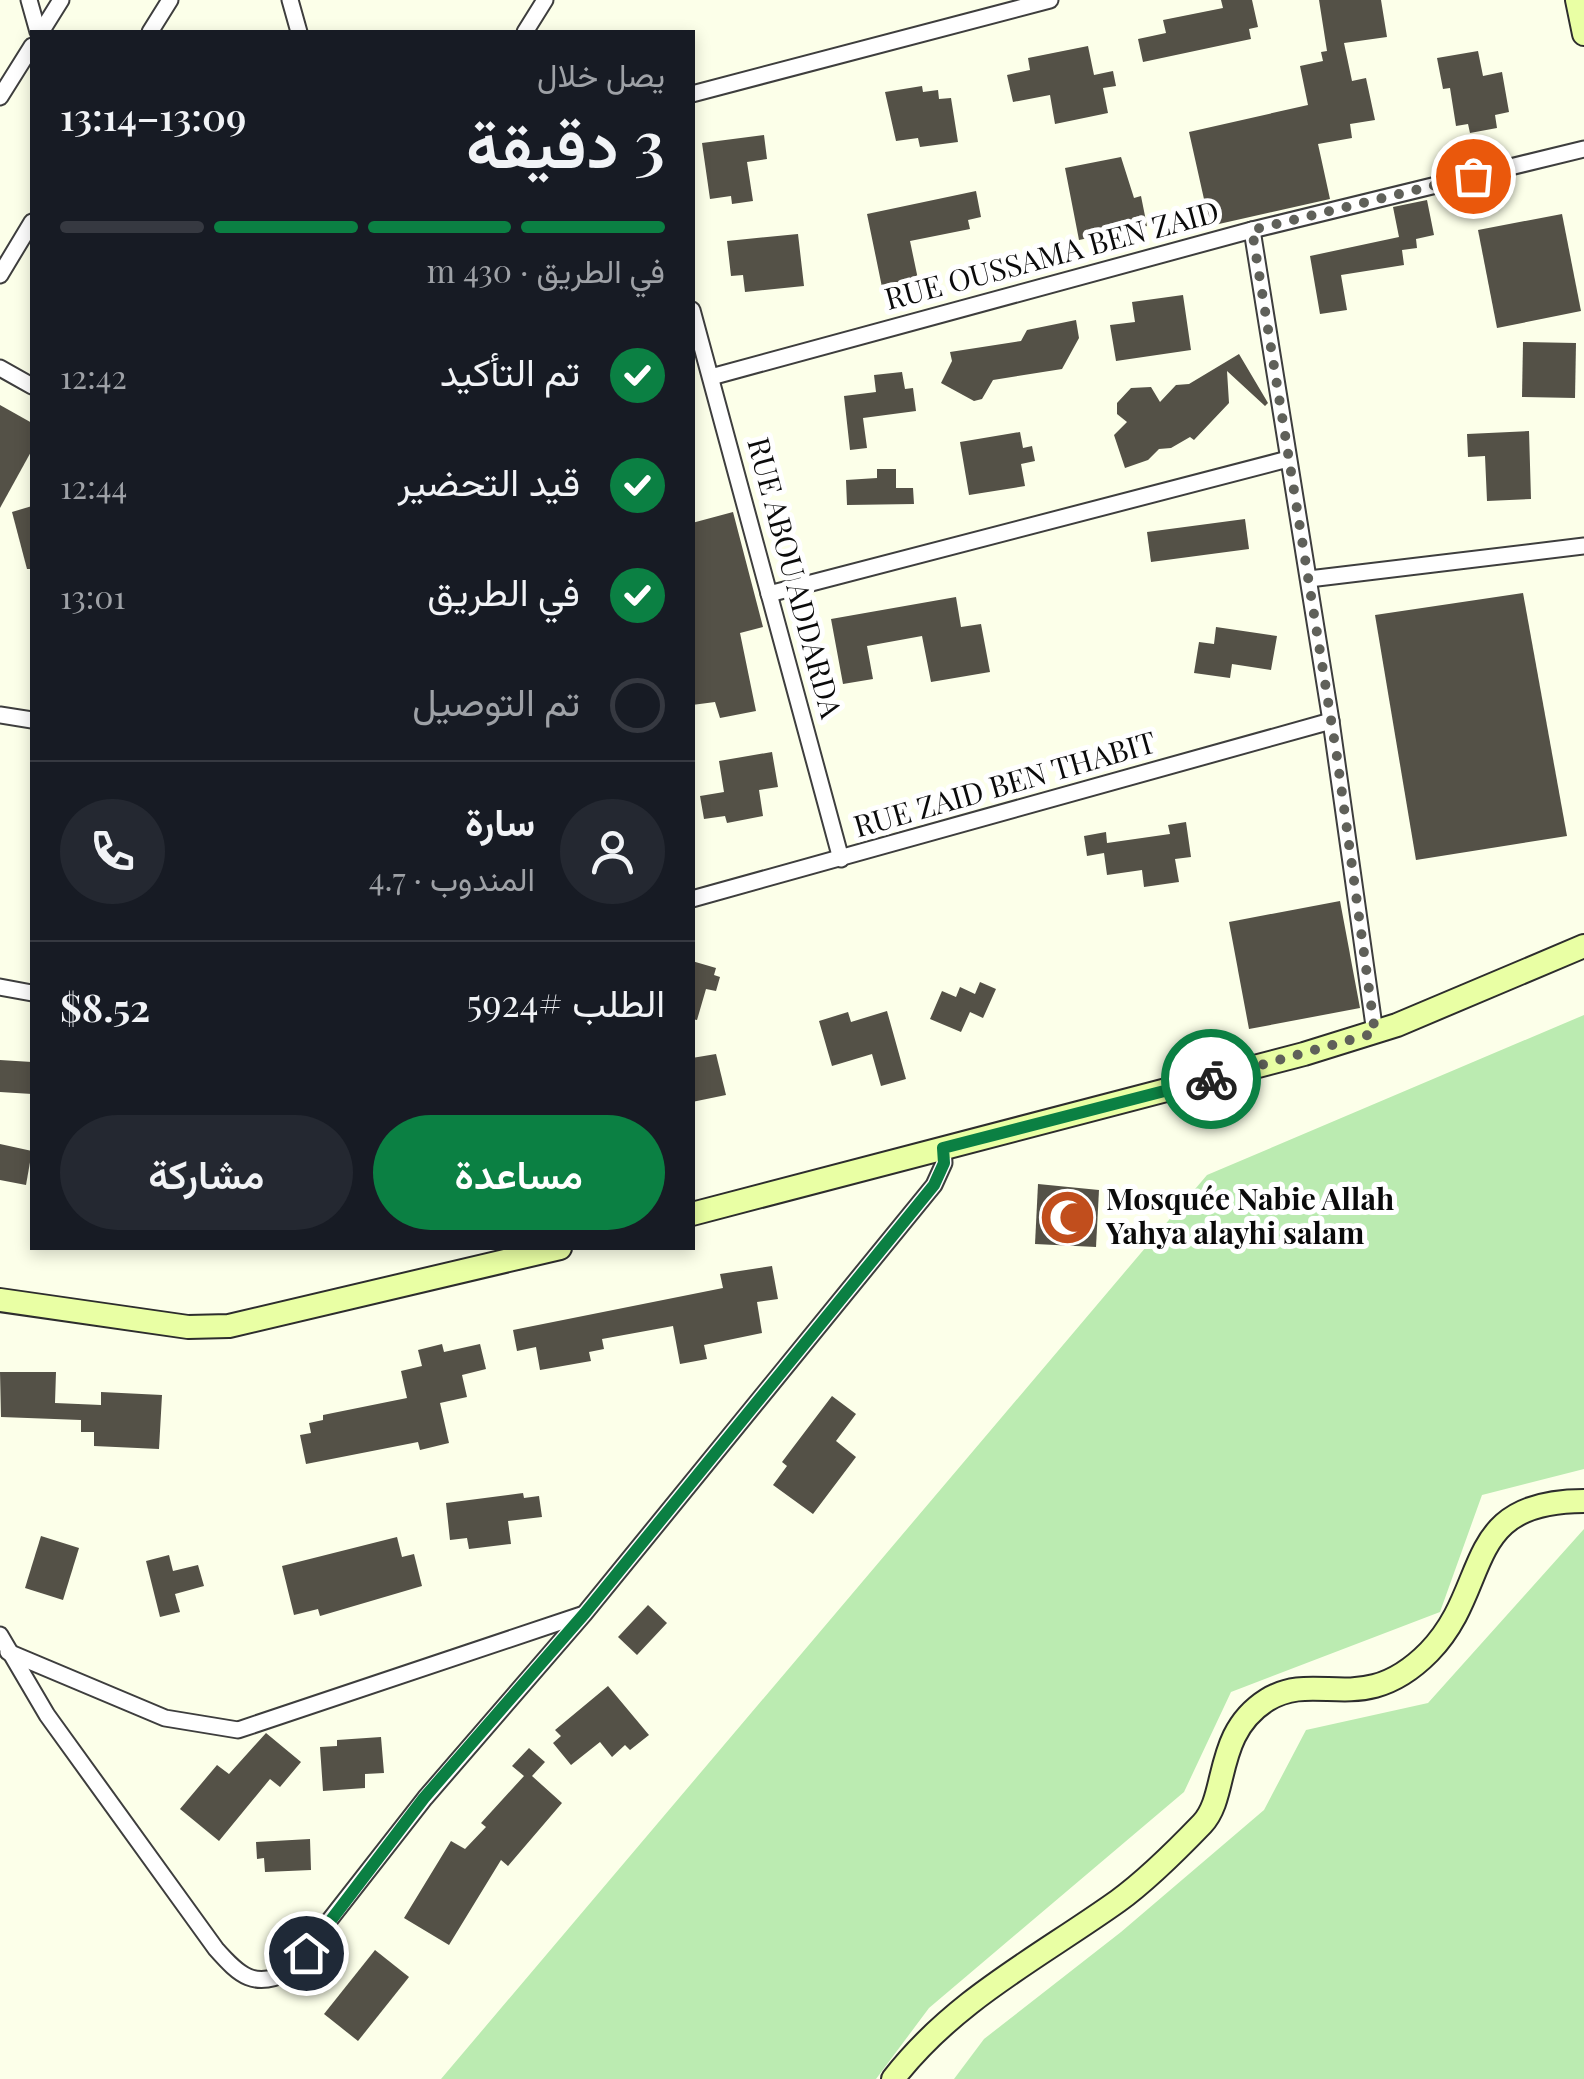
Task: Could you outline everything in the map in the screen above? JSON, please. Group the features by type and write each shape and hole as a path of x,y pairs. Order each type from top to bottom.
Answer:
{"street":[{"path":"30,0 39,30"},
{"path":"41,30 62,0"},
{"path":"151,30 170,0"},
{"path":"290,0 298,30"},
{"path":"526,30 545,0"},
{"path":"695,93 1050,0"},
{"path":"1577,0 1584,34"},
{"path":"0,98 30,49"},
{"name":"RUE OUSSAMA BEN ZAID","path":"711,376 1252,230 1584,149"},
{"path":"0,275 30,225"},
{"path":"1252,230 1331,721 1375,1033"},
{"name":"RUE ABOU ADDARDA","path":"695,320 841,860"},
{"path":"0,368 30,385"},
{"path":"769,594 1288,459"},
{"path":"1309,579 1584,546"},
{"path":"0,715 30,720"},
{"name":"RUE ZAID BEN THABIT","path":"695,898 1331,721"},
{"path":"695,1213 1375,1033 1584,946"},
{"path":"0,988 30,994"},
{"path":"0,1635 6,1652 216,1949 242,1978 260,1982 288,1972 424,1798 585,1613 934,1185 944,1163 943,1148"},
{"path":"0,1300 178,1326 229,1326 552,1250"},
{"path":"893,2079 923,2040 958,2009 1122,1898 1206,1820 1227,1748 1266,1700 1289,1693 1367,1690 1402,1675 1437,1642 1492,1538 1510,1518 1542,1503 1584,1501"},
{"path":"6,1652 165,1718 238,1730 585,1613"}],"green space":[{"path":"1584,1015 1584,1469 1482,1495 1440,1612 1231,1692 1184,1792 929,2008 876,2079 441,2079 1207,1175"},
{"path":"1584,1529 1584,2079 954,2079 984,2039 1121,1932 1264,1810 1306,1730 1428,1703"}],"building":[{"path":"1221,0 1252,0 1258,27 1249,29 1251,39 1143,62 1138,39 1166,33 1163,20 1223,8"},
{"path":"1319,0 1381,0 1387,37 1344,43 1352,81 1366,78 1375,120 1350,124 1352,138 1318,144 1330,199 1210,226 1189,132 1308,105 1300,66 1323,61 1321,52 1327,51"},
{"path":"1088,46 1094,75 1113,71 1116,86 1103,88 1108,113 1055,124 1050,95 1013,102 1007,75 1030,70 1028,58"},
{"path":"1478,51 1483,76 1502,72 1509,112 1495,115 1497,128 1470,133 1468,124 1456,126 1450,88 1443,89 1437,58"},
{"path":"922,86 923,92 938,90 939,99 951,98 958,142 920,147 918,138 896,141 885,92"},
{"path":"764,135 767,159 747,162 753,201 732,204 731,196 710,199 702,143"},
{"path":"1121,157 1134,198 1141,196 1147,226 1079,240 1065,168"},
{"path":"976,191 981,217 968,220 970,229 910,241 919,284 883,292 867,214"},
{"path":"1427,200 1434,235 1416,239 1417,248 1402,250 1404,265 1341,275 1347,310 1320,314 1310,256 1399,237 1393,207"},
{"path":"1562,214 1581,311 1497,328 1478,230"},
{"path":"798,234 804,286 745,292 743,275 731,276 727,241"},
{"path":"1183,295 1191,350 1116,361 1110,325 1135,322 1132,302"},
{"path":"1076,320 1079,338 1062,369 993,380 982,399 974,401 941,383 952,361 950,352 1021,341 1027,330"},
{"path":"1523,342 1576,343 1575,398 1522,397"},
{"path":"1239,354 1268,403 1265,406 1227,371 1229,403 1194,440 1190,437 1171,448 1159,449 1148,460 1125,468 1114,435 1127,422 1117,414 1117,403 1131,388 1151,387 1160,402 1176,385 1189,384"},
{"path":"902,372 905,389 913,388 916,411 863,418 867,448 850,450 844,396 876,392 874,375"},
{"path":"0,405 30,422 30,454 0,508"},
{"path":"1529,431 1531,499 1487,501 1485,456 1468,457 1467,434"},
{"path":"1020,432 1023,448 1032,446 1035,461 1021,464 1025,486 969,495 960,442"},
{"path":"877,469 896,469 896,488 913,488 914,504 847,505 846,480 877,478"},
{"path":"30,507 30,569 27,569 12,512"},
{"path":"733,512 763,627 740,633 756,711 720,718 715,702 695,705 695,522"},
{"path":"1245,519 1249,549 1151,562 1147,532"},
{"path":"1523,593 1567,836 1416,860 1375,615"},
{"path":"956,597 961,627 981,624 990,672 931,682 922,636 867,646 873,679 843,684 831,619"},
{"path":"1216,627 1277,636 1271,670 1232,664 1230,678 1194,673 1199,642 1214,644"},
{"path":"772,752 778,787 759,790 763,816 727,823 725,816 704,819 700,796 724,792 719,761"},
{"path":"1186,822 1191,857 1175,859 1179,882 1144,887 1142,870 1107,875 1104,853 1087,856 1084,836 1106,832 1107,843 1170,834 1168,825"},
{"path":"1340,901 1360,1008 1249,1029 1229,922"},
{"path":"695,962 716,968 714,975 720,977 716,991 706,989 697,1020"},
{"path":"980,982 996,989 983,1018 970,1012 961,1032 930,1019 942,991 956,997 960,987 975,994"},
{"path":"887,1011 906,1079 881,1086 872,1054 832,1066 819,1021 848,1012 851,1022"},
{"path":"716,1054 726,1095 695,1101 695,1058"},
{"path":"0,1060 30,1062 30,1094 0,1092"},
{"path":"0,1144 30,1151 26,1185 0,1180"},
{"name":"Mosquée Nabie Allah Yahya alayhi salam","path":"1038,1184 1099,1190 1096,1247 1035,1244"},
{"path":"772,1266 778,1299 757,1302 762,1333 704,1345 707,1359 680,1364 673,1326 602,1339 604,1349 589,1352 591,1361 540,1370 536,1347 517,1351 513,1330 723,1288 720,1274"},
{"path":"442,1344 444,1352 480,1344 486,1369 462,1375 467,1397 440,1403 449,1443 420,1450 418,1442 306,1464 300,1435 311,1433 309,1423 323,1420 323,1415 407,1398 401,1371 422,1366 418,1350"},
{"path":"0,1372 56,1372 55,1403 101,1405 101,1392 162,1395 159,1449 94,1446 94,1432 81,1432 81,1420 1,1417"},
{"path":"832,1396 856,1414 836,1441 856,1457 813,1514 773,1485 787,1466 782,1462"},
{"path":"523,1493 524,1498 539,1496 542,1517 508,1521 511,1544 469,1549 467,1538 450,1540 446,1503"},
{"path":"41,1536 79,1548 63,1600 25,1588"},
{"path":"397,1537 402,1557 414,1554 422,1586 320,1616 318,1609 294,1615 282,1566"},
{"path":"169,1555 173,1571 198,1565 204,1586 175,1594 180,1612 160,1617 146,1561"},
{"path":"648,1605 667,1623 637,1655 618,1637"},
{"path":"608,1686 649,1735 630,1750 625,1745 612,1757 600,1742 571,1765 553,1743 561,1736 555,1730"},
{"path":"266,1733 301,1762 280,1787 270,1779 219,1841 180,1809 217,1765 229,1774"},
{"path":"381,1737 384,1773 365,1774 365,1788 323,1791 320,1747 337,1746 337,1740"},
{"path":"529,1748 545,1762 532,1776 562,1803 508,1866 501,1860 449,1945 404,1918 451,1841 465,1849 486,1827 481,1823 524,1776 512,1766"},
{"path":"310,1839 311,1870 265,1872 264,1858 257,1859 256,1842"},
{"path":"375,1950 409,1977 358,2041 324,2014"}],"way so far":[{"path":"1211,1079 1375,1033 1337,757 1252,230 1473,176"}],"place":[{"name":"Mosquée Nabie Allah Yahya alayhi salam","path":"1067,1217"}],"route":[{"path":"306,1953 424,1798 585,1613 934,1185 944,1163 943,1148 1211,1079"}]}
